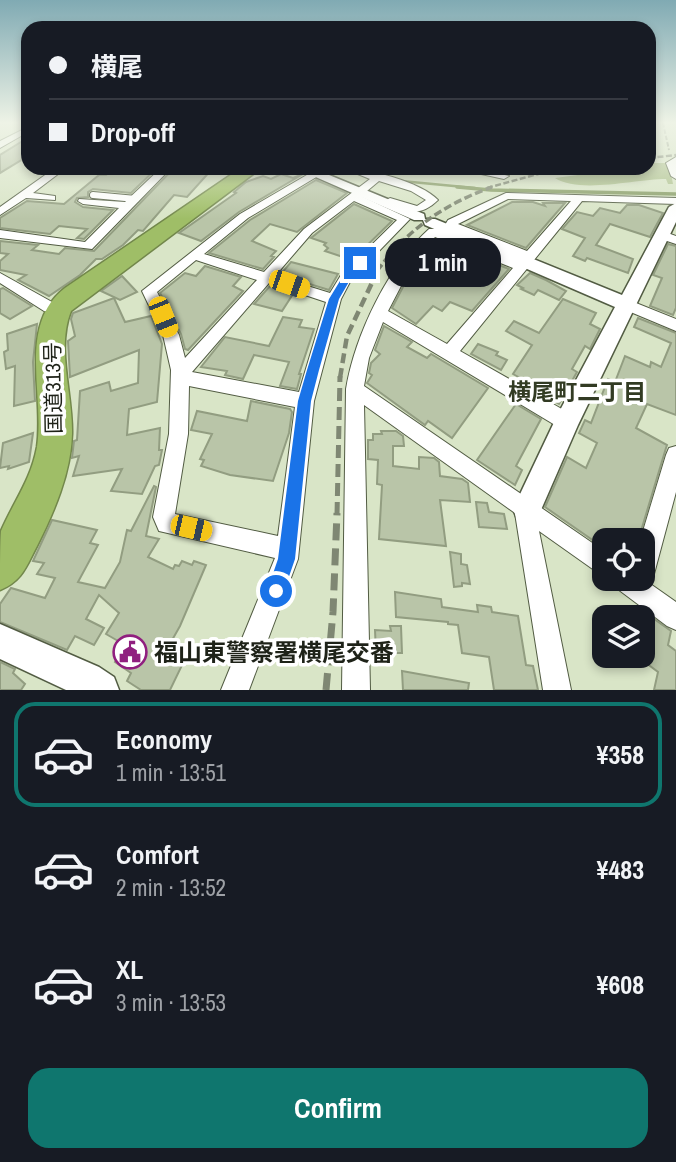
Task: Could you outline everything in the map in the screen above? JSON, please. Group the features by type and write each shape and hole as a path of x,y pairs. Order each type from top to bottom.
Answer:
{"highway":[{"path":"59,308 79,290 242,175"},
{"name":"国道313号","path":"0,569 31,516 48,473 56,418 51,332 59,308"}],"street":[{"path":"676,160 671,163 676,176"},
{"path":"0,212 51,175"},
{"path":"0,234 88,246 159,175"},
{"path":"287,549 167,523 164,517 176,451 181,374 176,347 149,291 193,255 303,175"},
{"path":"317,175 676,325"},
{"path":"358,193 415,210 433,200 410,187 366,175"},
{"path":"498,175 504,176"},
{"path":"181,374 308,231 376,179"},
{"path":"235,690 276,591 287,549 305,401 334,299 346,278 404,219 358,193"},
{"path":"24,195 51,198"},
{"path":"526,262 452,225 452,222 506,195 676,201"},
{"path":"88,198 132,202"},
{"path":"449,353 579,198"},
{"path":"557,690 525,517 567,422 626,304 669,237 676,207"},
{"path":"356,690 355,389 358,363 368,333 402,266 414,249 433,232 526,262"},
{"path":"193,255 334,299"},
{"path":"0,277 49,307 59,308"},
{"path":"380,313 567,422"},
{"path":"181,374 189,379 305,401"},
{"path":"355,389 592,556"},
{"path":"653,528 676,455"},
{"path":"647,591 676,617"},
{"path":"0,641 86,680 101,690"}],"green space":[{"path":"656,163 669,163 673,184 668,184 666,179 579,185 555,178 578,175 656,175"}],"building":[{"path":"0,155 21,155 21,160 0,173"},
{"path":"99,175 150,175 131,193 93,189 88,192 88,197 77,198 75,202 83,207 113,210 84,239 77,238 87,229 59,226 50,234 0,228 0,218 27,201 64,204"},
{"path":"167,175 207,175 187,197 174,195 143,231 138,230 123,245 102,259 96,259 80,275 49,296 18,280 26,275 0,270 0,261 8,254 0,253 0,241 38,245 32,250 59,254 65,248 94,251"},
{"path":"279,175 293,178 301,175 239,212 201,241 179,233 236,193 234,192 246,182 263,176 271,179"},
{"path":"316,180 347,193 297,232 270,224 252,241 276,251 263,269 209,253 250,220"},
{"path":"512,202 533,202 545,206 543,203 565,203 526,248 467,225"},
{"path":"354,204 392,221 352,260 325,251 328,248 324,245 326,243 311,238"},
{"path":"627,205 639,205 663,213 650,237 610,224 596,245 633,259 628,273 587,258 585,261 573,256 585,238 562,229 577,212 593,216 600,208 620,213"},
{"path":"436,240 509,269 472,311 450,302 442,311 433,306 416,324 392,308 416,262"},
{"path":"668,244 676,246 676,308 673,315 650,306 662,278 653,275"},
{"path":"291,262 338,274 329,290 280,275"},
{"path":"205,266 241,277 233,286 243,291 188,350 185,349 181,334 160,293 185,273 196,276"},
{"path":"530,273 566,291 559,300 538,290 534,295 521,289 523,288 517,285"},
{"path":"122,276 137,292 120,300 101,291"},
{"path":"270,286 293,294 282,311 254,304"},
{"path":"3,288 32,306 10,319 0,313 0,289"},
{"path":"114,298 125,322 151,316 162,344 157,402 129,409 127,435 160,428 159,450 162,450 159,465 155,466 142,494 111,491 122,469 73,476 79,456 72,458 74,441 77,440 80,391 109,382 111,391 138,383 139,350 70,377 68,341 75,336 71,319 73,313"},
{"path":"563,299 596,313 590,324 600,329 590,349 585,346 572,369 577,372 559,404 545,396 547,393 513,374 532,345 506,331 514,321 539,333"},
{"path":"283,317 302,320 299,327 314,329 299,374 297,389 280,386 289,362 254,355 243,379 225,375 227,371 201,367 225,337 269,346"},
{"path":"638,318 676,333 676,415 647,404 636,428 667,445 642,528 592,528 592,540 545,507 567,457 586,468 597,443 579,433 585,420 591,423 608,379 615,382 625,356 650,367 651,362 661,367 671,343 634,327"},
{"path":"37,324 33,362 35,401 14,406 15,366 6,369 4,352 8,350 7,334"},
{"path":"384,326 412,342 407,347 427,358 431,354 488,388 452,438 428,421 425,425 367,383 372,375 369,373 371,363 380,354 375,350"},
{"path":"478,344 498,352 496,355 507,360 501,370 471,354"},
{"path":"251,401 290,409 292,412 289,433 273,481 230,475 201,466 204,460 200,459 212,434 191,430 197,411 247,421"},
{"path":"516,404 541,419 516,466 522,470 515,485 477,460"},
{"path":"381,431 396,431 403,436 404,446 393,446 393,466 419,469 419,457 434,458 439,462 440,476 462,479 468,483 470,502 440,500 446,546 379,539 382,485 377,484 378,460 368,459 368,440 373,440 373,434 382,434"},
{"path":"33,433 29,462 8,469 9,466 0,468 3,443"},
{"path":"154,486 156,487 146,536 159,539 148,557 173,569 182,561 192,565 194,561 206,565 180,626 167,649 185,659 170,690 141,690 127,681 131,673 115,662 125,645 106,634 119,613 99,595 86,619 104,628 94,645 75,636 67,650 0,622 0,604 11,588 45,598 55,578 37,574 44,563 33,561 52,520 97,530 90,543 98,545 78,582 105,588 120,562 127,530 131,531"},
{"path":"476,502 487,503 489,512 504,514 507,529 479,527"},
{"path":"450,552 461,554 461,564 467,565 470,584 462,583 462,586 454,587"},
{"path":"395,592 441,599 442,607 478,612 477,605 491,607 492,612 518,616 526,665 533,666 538,690 494,690 489,657 462,653 458,625 396,617"},
{"path":"655,620 671,631 668,645 676,651 676,690 654,690 658,672 653,668 655,668"},
{"path":"390,626 401,626 402,653 376,653 375,630 391,631"},
{"path":"0,662 15,669 13,673 25,684 21,690 0,690"},
{"path":"402,671 469,683 468,690 403,690"}],"waterway":[{"path":"401,181 475,188"},
{"path":"457,187 676,194"}],"railway":[{"path":"656,157 674,155"},
{"path":"487,188 534,175"},
{"path":"377,271 401,243 428,220 442,210 492,187"},
{"path":"340,378 347,336 378,270"},
{"path":"337,515 340,376"},
{"path":"326,690 333,612 337,513"}],"place":[{"name":"福山東警察署横尾交番","path":"130,652"}],"district":[{"name":"横尾町二丁目","path":"577,391"}],"route":[{"path":"276,591 286,559 305,401 334,299 346,278 360,263"}]}
